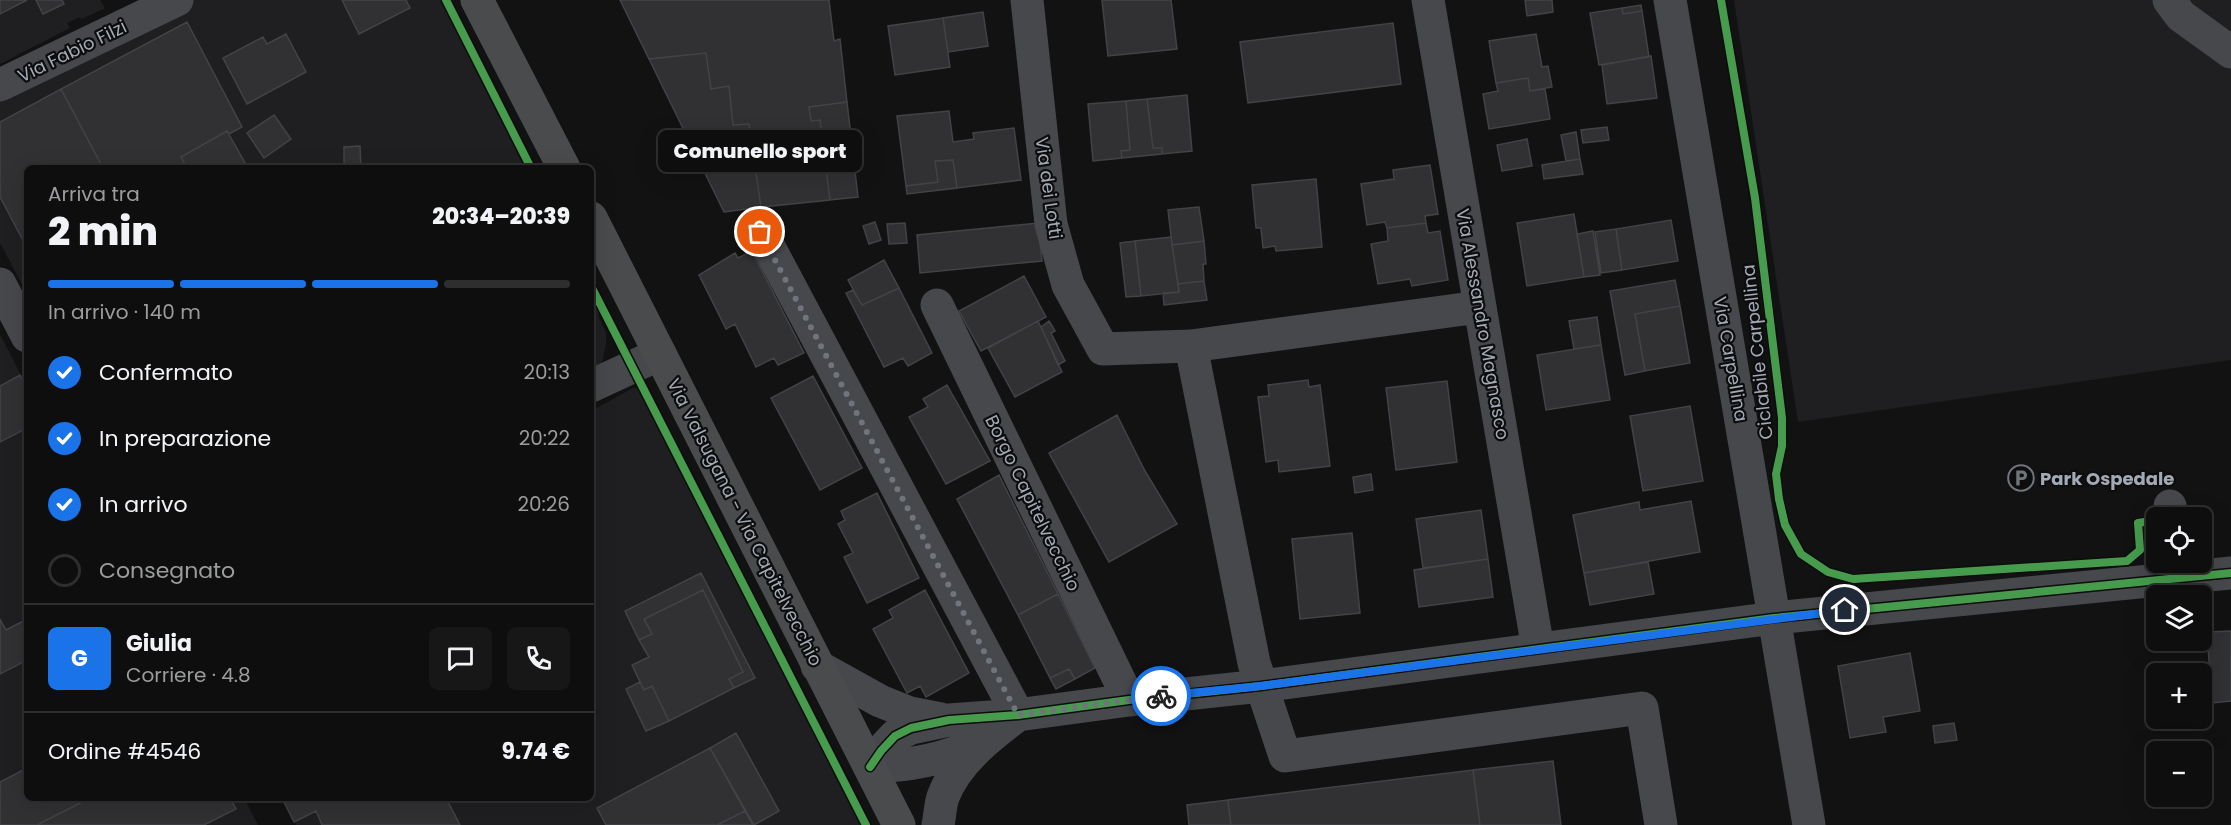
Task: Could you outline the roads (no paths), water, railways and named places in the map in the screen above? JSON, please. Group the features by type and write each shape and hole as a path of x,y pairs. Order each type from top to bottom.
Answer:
{"main road":[{"path":"477,0 562,165"},
{"name":"Via Valsugana - Via Capitelvecchio","path":"594,224 899,825"}],"street":[{"name":"Via Fabio Filzi","path":"0,86 177,0"},
{"name":"Via dei Lotti","path":"1026,0 1051,224 1068,285 1103,350 1191,346 1479,307"},
{"name":"Via Alessandro Magnasco","path":"1428,0 1538,649"},
{"name":"Via Carpellina","path":"1670,0 1809,825"},
{"path":"2169,0 2181,16 2231,52"},
{"path":"760,232 1018,715"},
{"path":"0,284 24,330"},
{"name":"Borgo Capitelvecchio","path":"937,305 1129,700"},
{"path":"1191,346 1254,660 1285,756 1642,708 1661,825"},
{"path":"594,385 660,354"},
{"path":"2212,572 2231,573"},
{"path":"870,767 895,736 911,728 949,720 1018,715 1261,686 1774,618 2152,573"},
{"path":"817,666 880,701 910,713 949,720"},
{"path":"870,767 941,759 959,753 985,740 1018,715"},
{"path":"938,825 943,798 958,771 985,740"}],"place":[{"name":"Comunello sport","path":"760,232"},
{"name":"Park Ospedale","path":"2021,478"}]}
